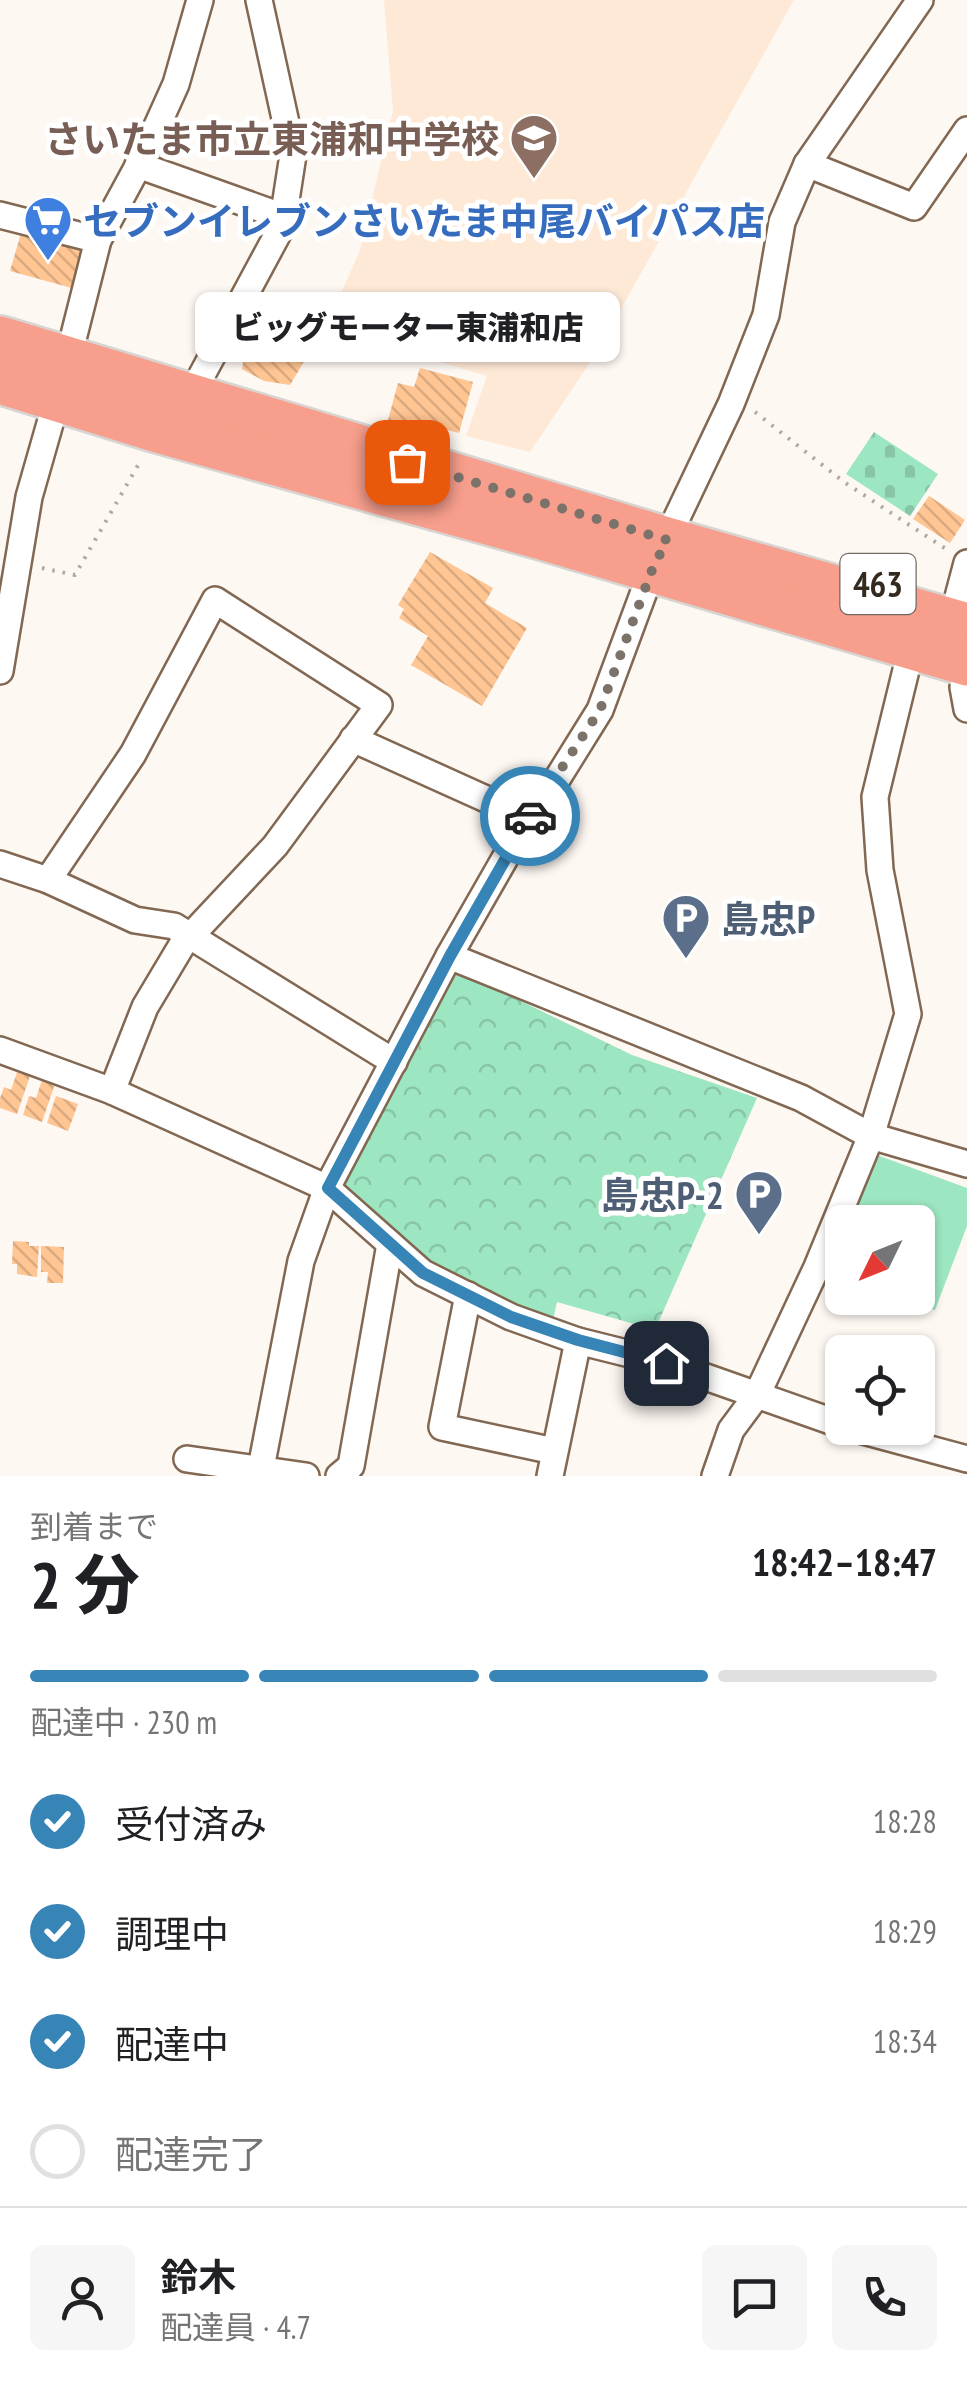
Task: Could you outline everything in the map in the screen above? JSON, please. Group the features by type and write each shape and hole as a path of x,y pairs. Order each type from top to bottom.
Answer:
{"highway":[{"name":"463","path":"0,339 62,379 158,430 659,555 788,575 854,580 956,636"},
{"name":"463","path":"0,381 62,379 190,396 659,555 854,632 956,636"}],"street":[{"path":"0,671 29,497 98,240 176,84 200,0"},
{"path":"190,396 284,216 293,154 259,0"},
{"path":"260,1468 302,1261 328,1188 528,818 600,710 659,555 734,395 766,315 782,222 807,164 920,0"},
{"path":"807,164 914,207 967,130"},
{"path":"138,165 284,216"},
{"path":"0,215 98,240"},
{"path":"48,880 133,754 215,600 378,706 276,846 189,937 145,1007 112,1091"},
{"path":"715,1476 731,1430 757,1394 817,1267 872,1136 908,1014 880,870 876,796 956,636"},
{"path":"353,739 528,818"},
{"path":"0,864 48,880 135,920 174,926 394,1062"},
{"path":"450,956 801,1098 872,1136 967,1164"},
{"path":"0,1050 112,1091 328,1188 423,1273 511,1317 666,1363 825,1419"},
{"path":"338,1476 351,1466 390,1244"},
{"path":"468,1295 442,1428 552,1464 578,1340"},
{"path":"915,1445 967,1459"},
{"path":"188,1459 306,1476"}],"path":[{"path":"734,395 844,482 956,636"},
{"path":"18,564 75,575 158,430"}],"shaded area":[{"name":"さいたま市立東浦和中学校","path":"384,0 794,0 595,355 530,452 466,436 487,376 373,342 331,316 360,250 393,111"}],"green space":[{"path":"874,432 938,474 910,516 846,474"},
{"path":"457,970 632,1055 757,1098 655,1330 557,1302 552,1324 435,1270 345,1194 341,1179 446,973"},
{"path":"877,1155 967,1188 967,1226 935,1310 935,1205 858,1205"}],"building":[{"path":"21,233 79,245 87,254 75,289 10,271"},
{"path":"275,305 321,333 290,385 264,381 242,369 244,356"},
{"path":"420,368 473,382 459,433 443,429 440,434 388,420 398,383 414,387"},
{"path":"929,496 965,520 950,543 913,519"},
{"path":"430,552 493,588 485,603 527,628 482,706 411,665 428,636 399,618 404,609 398,605"},
{"path":"17,1072 30,1076 17,1114 0,1108 0,1098 4,1087 11,1090"},
{"path":"42,1080 55,1084 42,1122 23,1115 29,1096 36,1098"},
{"path":"56,1096 78,1104 68,1131 47,1123"},
{"path":"13,1241 39,1246 37,1277 17,1274 17,1264 12,1264"},
{"path":"41,1246 64,1247 63,1283 47,1283 48,1272 41,1272"}],"way so far":[{"path":"407,462 667,540 600,710 530,816"}],"place":[{"name":"さいたま市立東浦和中学校","path":"534,180"},
{"name":"セブンイレブンさいたま中尾バイパス店","path":"48,262"},
{"name":"ビッグモーター東浦和店","path":"407,462"},
{"name":"島忠P","path":"686,960"},
{"name":"島忠P-2","path":"759,1236"}],"route":[{"path":"530,816 450,956 328,1188 423,1273 511,1317 666,1363"}]}
